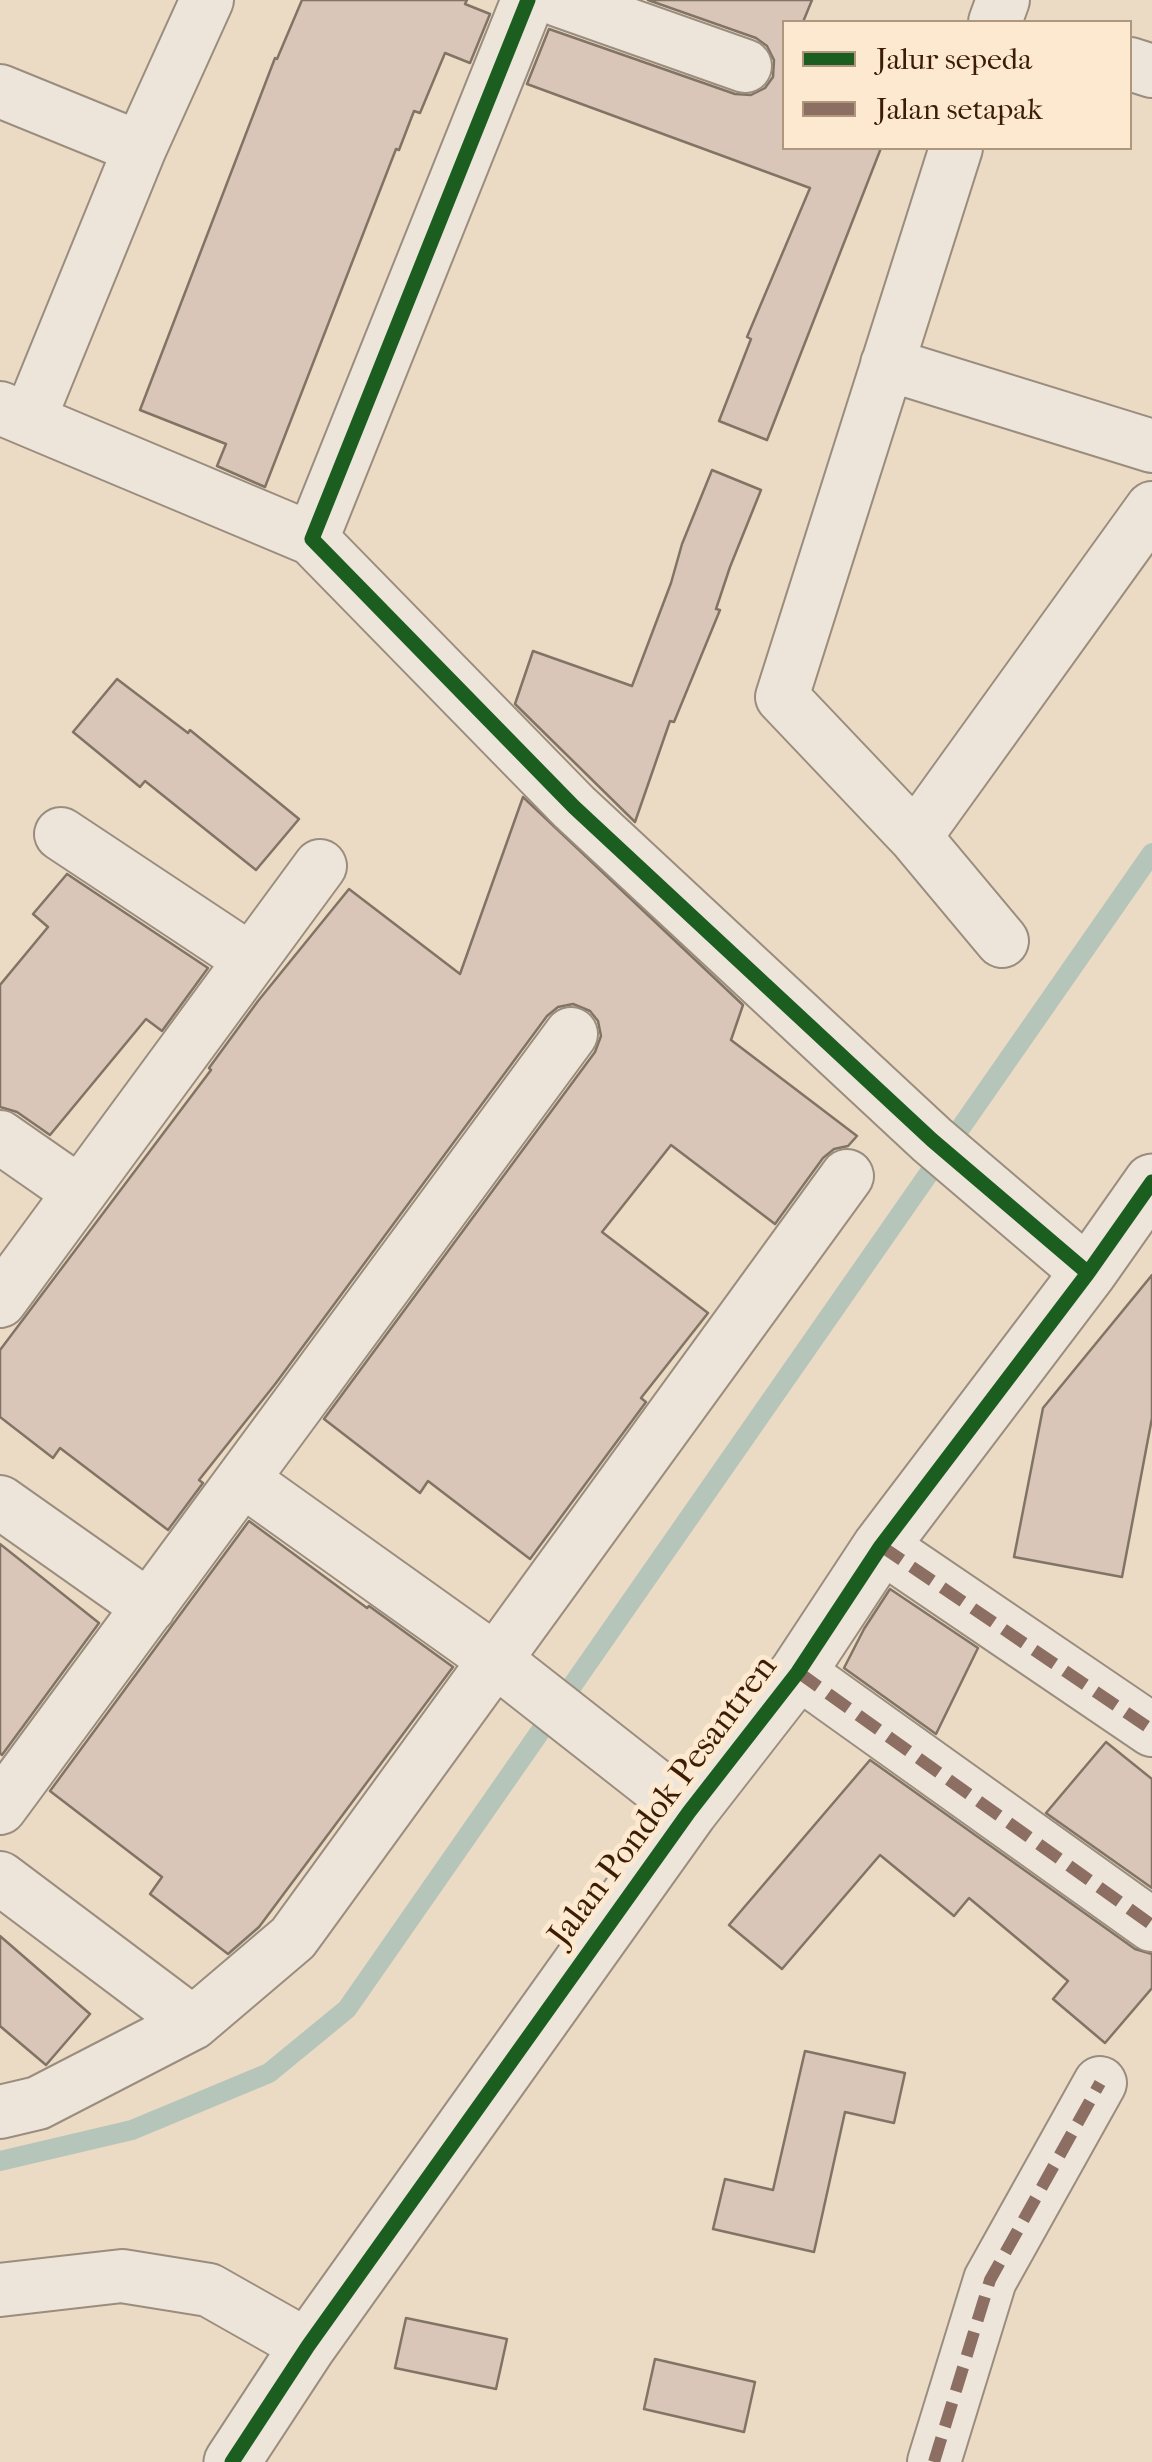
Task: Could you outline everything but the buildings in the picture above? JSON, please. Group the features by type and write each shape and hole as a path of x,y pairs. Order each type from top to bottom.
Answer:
{"street":[{"path":"207,0 15,414 312,539 574,807 945,1151 1088,1273"},
{"path":"312,539 528,0"},
{"path":"558,0 745,66"},
{"path":"0,91 140,148"},
{"path":"955,150 887,364 765,680 915,837 1002,941"},
{"path":"887,364 1152,446"},
{"path":"915,837 1152,508"},
{"path":"61,834 251,960"},
{"path":"0,1300 320,866"},
{"path":"0,1808 571,1034"},
{"path":"0,1136 80,1192"},
{"path":"0,2112 38,2102 193,2023 293,1938 512,1674 847,1176"},
{"name":"Jalan Pondok Pesantren","path":"232,2462 308,2346 689,1812 798,1672 881,1546 1088,1273 1152,1182"},
{"path":"243,1480 512,1674 689,1812"},
{"path":"0,1502 149,1606"},
{"path":"881,1546 1152,1730"},
{"path":"798,1672 1152,1924"},
{"path":"0,1878 193,2023"},
{"path":"934,2462 990,2280 1100,2083"},
{"path":"0,2290 122,2276 208,2290 308,2346"}],"waterway":[{"path":"0,2161 132,2130 269,2073 347,2009 1152,853"}],"marked path":[{"path":"881,1546 1152,1730"},
{"path":"798,1672 1152,1925"},
{"path":"934,2462 990,2280 1100,2083"}],"cycle path":[{"path":"528,0 312,539 574,807 932,1140 1088,1273"},
{"path":"232,2462 308,2346 689,1812 798,1672 881,1546 1088,1273 1152,1182"}]}
